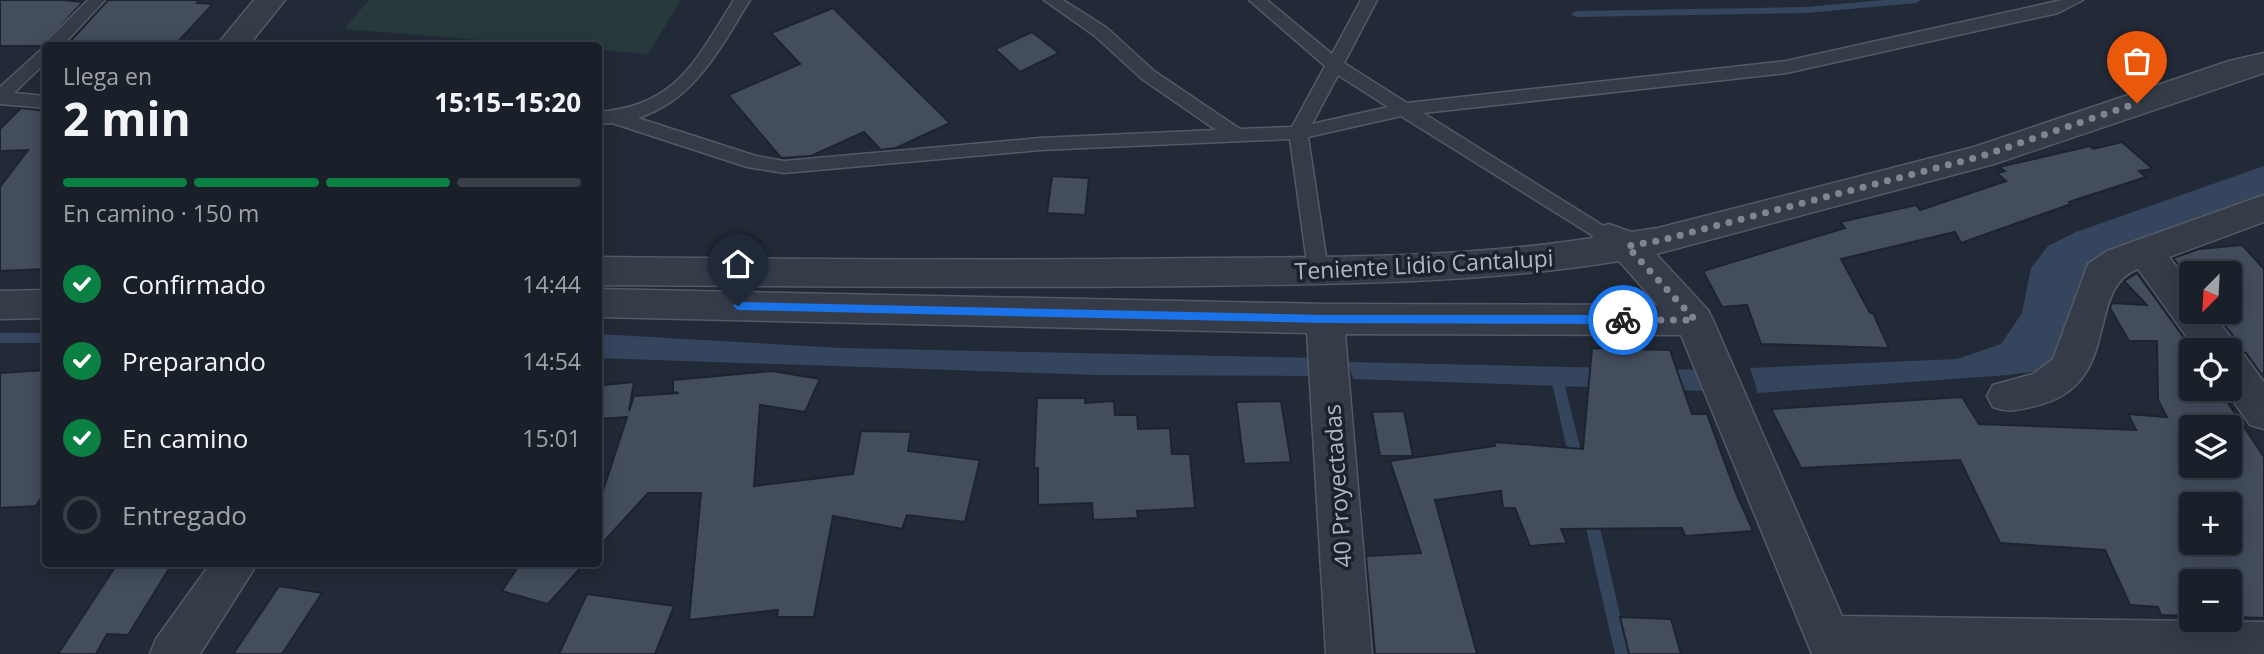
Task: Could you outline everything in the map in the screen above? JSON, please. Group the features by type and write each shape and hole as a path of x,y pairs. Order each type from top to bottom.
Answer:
{"street":[{"path":"234,42 270,0"},
{"name":"Teniente Lidio Cantalupi","path":"602,271 1028,274 1318,270 1454,267 1565,256 1611,238 1658,241 1982,156 2240,68 2264,63"},
{"path":"2007,396 2045,388 2070,368 2101,274 2120,261 2264,208"},
{"path":"1611,238 1695,320 1833,646 2264,643"},
{"path":"2145,251 2209,338"},
{"path":"602,303 1325,319 1695,320"},
{"path":"0,305 42,304"},
{"name":"40 Proyectadas","path":"1325,319 1349,654"},
{"path":"2242,383 2264,413"},
{"path":"173,654 233,567"}],"lane":[{"path":"56,42 97,0"},
{"path":"608,118 661,105 689,81 742,0"},
{"path":"1052,0 1101,32 1148,75 1236,135"},
{"path":"1257,0 1335,65 1611,238"},
{"path":"1318,270 1298,133 1369,0"},
{"path":"608,118 754,162 784,167 1040,144 1298,133 1405,109 1786,67 2058,8 2075,0"},
{"path":"0,97 42,56"},
{"path":"0,97 42,102"}],"shaded area":[{"path":"369,0 681,0 648,54 602,50 602,42 505,42 344,29"}],"water":[{"path":"2264,166 2264,196 2143,238 2099,257 2089,265 2078,290 2061,348 2045,368 2008,375 1758,393 1750,368 1957,359 2001,344 2022,313 2031,268 2048,246 2076,232"},
{"path":"602,334 841,348 1316,358 1319,376 1097,375 602,358"},
{"path":"1348,362 1702,370 1707,391 1353,379"}],"building":[{"path":"0,0 83,2 46,42 42,42 42,46 0,46"},
{"path":"108,0 200,0 197,3 213,4 178,42 70,42"},
{"path":"833,8 950,123 896,148 881,150 864,132 811,156 781,158 728,95 800,64 771,33"},
{"path":"1032,32 1059,53 1020,72 995,49"},
{"path":"21,108 42,111 42,269 0,271 0,187 28,150 0,151 0,129"},
{"path":"2122,142 2153,169 2139,171 2146,177 2069,202 2071,204 1961,243 1955,232 1841,259 1870,313 1873,313 1889,348 1761,344 1747,305 1722,307 1703,271 1845,228 1840,222 1916,205 1920,210 2006,181 1997,173 2005,171 1999,167 2090,146 2093,149"},
{"path":"1052,176 1089,178 1085,215 1047,213"},
{"path":"2242,245 2264,269 2264,373 2261,374 2246,353 2242,352 2242,338 2234,338 2224,324 2242,324 2242,261 2179,261 2179,266 2173,258 2199,249"},
{"path":"2137,273 2184,338 2179,338 2179,401 2227,401 2236,415 2179,415 2179,478 2242,478 2242,424 2264,457 2264,618 2242,617 2242,569 2179,569 2179,616 2161,615 2158,607 2130,605 2105,550 2000,543 1960,460 1801,468 1771,409 1962,397 1979,424 2136,430 2128,414 2167,417 2158,400 2157,341 2129,341 2110,308 2112,303 2147,305 2124,281"},
{"path":"1592,348 1670,350 1692,414 1707,414 1753,531 1685,536 1682,528 1561,529 1567,543 1530,546 1515,508 1503,508 1501,491 1435,500 1477,654 1375,654 1366,556 1421,553 1390,461 1495,446 1494,442 1583,449"},
{"path":"42,370 42,496 36,506 0,508 0,373"},
{"path":"772,371 820,379 805,412 760,405 754,486 853,474 861,431 911,432 908,451 980,460 965,522 907,515 902,529 833,516 814,617 777,617 778,610 689,620 701,493 648,493 602,544 602,494 627,417 602,419 603,385 634,382 629,411 634,396 679,393 673,392 673,380"},
{"path":"1037,398 1085,398 1085,403 1114,401 1115,415 1137,415 1138,429 1170,428 1172,454 1190,454 1195,508 1137,511 1138,518 1093,520 1092,503 1038,505 1038,468 1034,468"},
{"path":"1281,401 1291,462 1244,464 1236,402"},
{"path":"1404,411 1413,456 1380,456 1372,412"},
{"path":"115,567 170,567 128,635 107,634 96,654 58,654"},
{"path":"518,567 581,567 548,604 502,591"},
{"path":"279,586 322,593 282,654 233,654"},
{"path":"587,594 674,606 655,654 559,654"},
{"path":"1620,617 1671,619 1681,654 1629,654"}],"waterway":[{"path":"1576,14 1806,10 1916,0"},
{"path":"0,338 42,338"},
{"path":"1557,378 1577,463"},
{"path":"1590,515 1622,654"}],"way so far":[{"path":"1623,320 1695,320 1627,246 1658,241 1982,156 2137,103"}],"route":[{"path":"738,306 1325,319 1623,320"}]}
